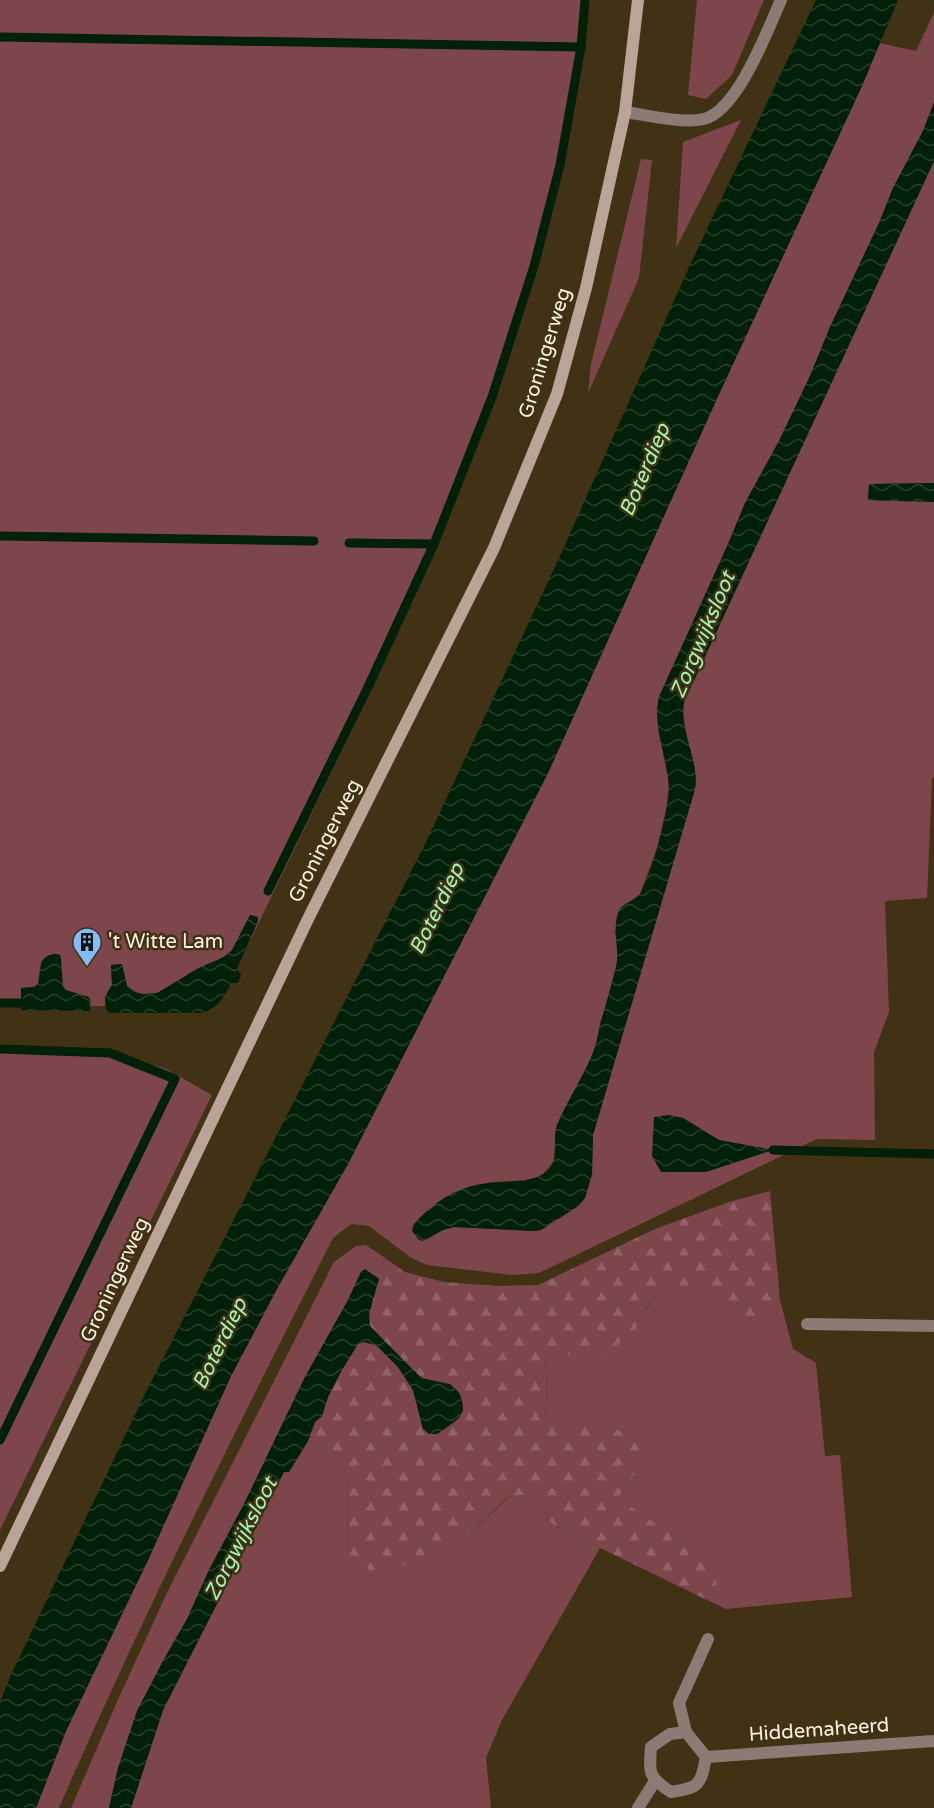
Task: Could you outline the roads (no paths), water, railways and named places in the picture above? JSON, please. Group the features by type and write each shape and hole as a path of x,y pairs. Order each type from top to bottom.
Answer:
{"main road":[{"name":"Groningerweg","path":"0,1566 308,918 494,548 557,394 586,288 625,112 638,0"}],"street":[{"path":"625,112 673,119 704,119 723,108 743,81 781,0"},
{"path":"807,1324 934,1326"},
{"path":"686,1732 670,1734 651,1747 650,1768 655,1782 671,1792 691,1789 702,1778 706,1757 686,1732 679,1702 708,1639"},
{"name":"Hiddemaheerd","path":"706,1757 934,1741"},
{"path":"638,1808 655,1782"}],"water":[{"name":"Boterdiep","path":"816,0 898,0 862,86 720,392 548,773 348,1164 278,1287 231,1376 149,1558 66,1731 36,1808 0,1808 0,1702 10,1677 144,1396 426,842 560,556 690,265"},
{"name":"Zorgwijksloot","path":"934,102 934,161 684,702 684,724 695,768 695,789 593,1135 592,1174 585,1198 577,1207 541,1230 454,1227 422,1241 412,1231 414,1225 428,1210 445,1198 476,1185 538,1177 552,1165 555,1156 557,1125 584,1073 597,1040 616,967 618,913 641,892 654,860 664,823 669,787 658,723 659,697 745,503 779,441 810,376 830,327 893,188 923,131"},
{"path":"934,483 934,502 868,500 869,484"},
{"path":"250,915 258,917 258,921 237,969 241,975 238,983 231,983 223,998 212,1008 202,1013 106,1013 105,997 112,985 111,965 122,964 127,986 134,992 157,993 199,968 224,957 232,950"},
{"path":"56,954 60,955 61,959 63,987 89,997 90,1011 21,1010 21,988 34,987 38,984 43,960"},
{"path":"669,1115 683,1118 719,1140 773,1150 706,1172 661,1172 652,1156 654,1117"},
{"name":"Zorgwijksloot","path":"365,1269 379,1279 369,1314 370,1326 421,1378 450,1384 459,1393 463,1410 459,1418 437,1434 429,1434 423,1429 413,1390 398,1367 376,1345 364,1342 358,1344 328,1397 322,1416 315,1422 308,1441 289,1472 284,1472 163,1710 131,1808 109,1808 118,1768 137,1711 187,1619 304,1379 361,1272"}],"waterway":[{"path":"0,37 581,47 585,0"},
{"path":"349,543 434,544 492,397 534,266 560,165 581,47"},
{"path":"0,536 314,541"},
{"path":"268,891 368,687 434,544"},
{"path":"0,1003 34,1003"},
{"path":"0,1049 110,1053 175,1079 0,1440"},
{"path":"773,1150 934,1154"}],"place":[{"name":"'t Witte Lam","path":"87,968"}]}
